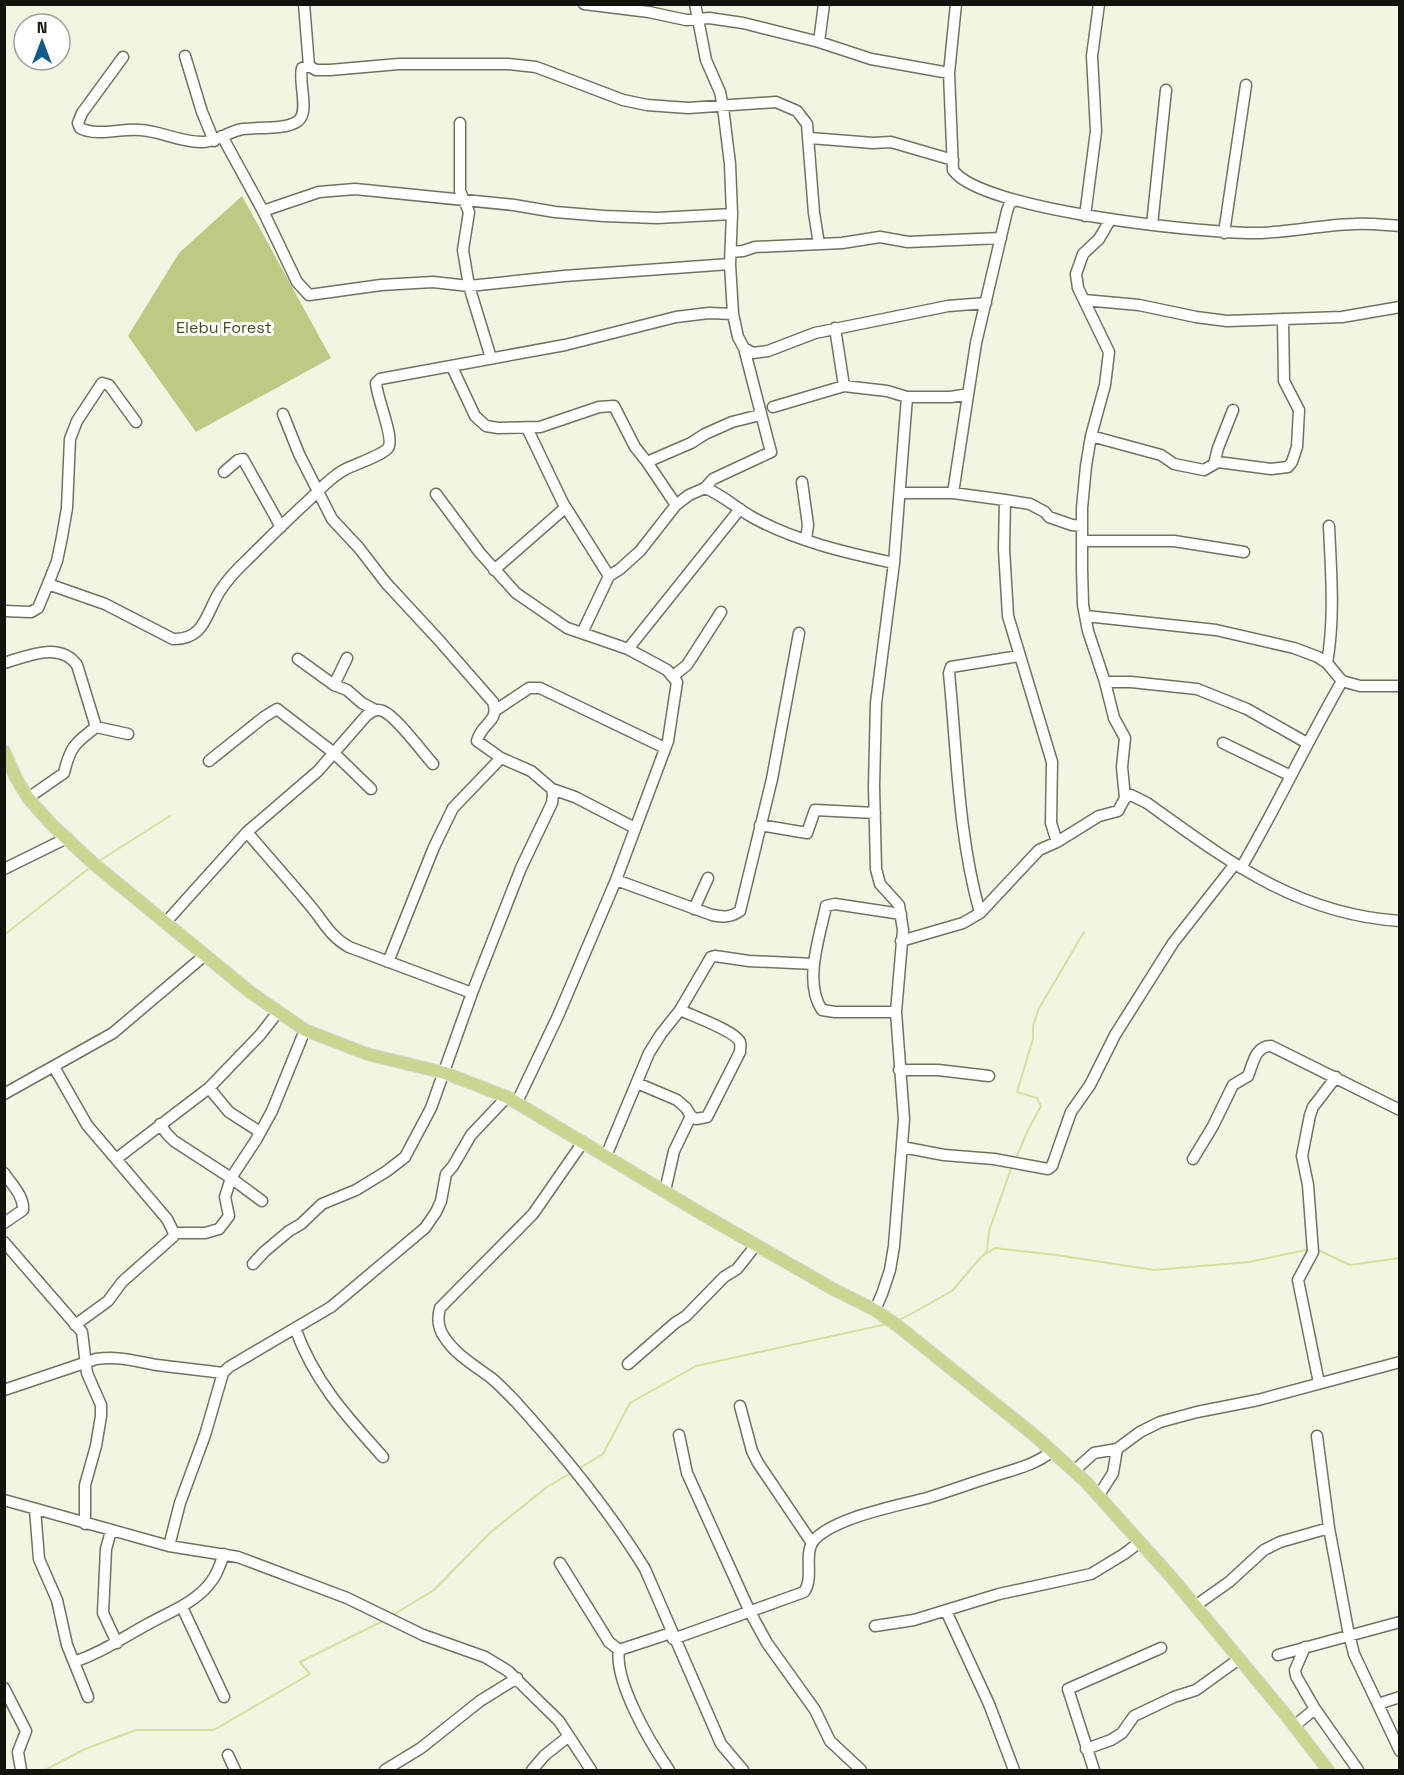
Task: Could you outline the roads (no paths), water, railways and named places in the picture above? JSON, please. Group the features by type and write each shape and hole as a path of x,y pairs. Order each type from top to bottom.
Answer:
{"main road":[{"path":"4,751 28,798 94,864 205,955 304,1030 367,1054 445,1073 512,1100 832,1289 875,1310 898,1326 1052,1451 1099,1495 1195,1606 1328,1770"}],"street":[{"path":"304,4 309,66"},
{"path":"582,633 609,576 640,551 676,505 689,495 705,488 713,479 771,452 733,314 730,264 732,214 730,164 720,92 706,60 695,4"},
{"path":"819,42 824,4"},
{"path":"956,4 949,73 952,160 953,170 957,177 1014,201 1085,216 1224,233 1290,232 1353,224 1400,226"},
{"path":"592,5 649,12 687,20 709,18 743,23 819,42 871,59 949,73"},
{"path":"1085,216 1096,131 1092,56 1099,5"},
{"path":"185,56 202,112 263,211 297,282 309,295 381,285 433,282 469,286 574,275 730,264"},
{"path":"123,57 82,113 78,123 85,131 141,130 202,142 239,129 279,126 299,120 303,112 300,75 302,68 309,66 316,70 444,63 536,67 623,100 647,105 688,108 776,102 803,116 807,124 819,244"},
{"path":"1224,233 1246,85"},
{"path":"1152,225 1166,90"},
{"path":"460,123 460,191 469,212 463,250 469,286 492,358"},
{"path":"810,138 873,143 891,142 952,160"},
{"path":"263,211 319,192 355,189 604,216 657,218 732,214"},
{"path":"953,493 976,343 1010,203 1014,201"},
{"path":"901,941 963,923 980,913 1039,850 1058,842 1099,816 1118,811 1123,805 1125,798 1122,767 1125,738 1114,718 1088,631 1083,605 1082,508 1090,436 1105,385 1109,352 1078,288 1076,274 1083,254 1099,239 1110,220"},
{"path":"731,252 756,248 842,243 880,237 908,242 1001,238"},
{"path":"1084,300 1139,304 1196,317 1227,321 1342,317 1400,307"},
{"path":"744,348 753,353 768,351 835,328 948,306 986,303"},
{"path":"48,584 105,604 173,639 184,640 192,636 209,616 219,593 233,573 317,492 341,471 384,453 390,446 391,437 381,411 376,383 380,379 565,345 676,317 709,313 733,314"},
{"path":"1090,436 1161,454 1174,464 1203,470 1214,464 1227,462 1280,469 1288,467 1297,447 1299,410 1284,381 1283,319"},
{"path":"835,328 844,386"},
{"path":"452,367 475,416 486,426 540,428 599,407 614,406 635,447 676,505"},
{"path":"4,611 31,612 38,608 57,561 62,537 67,508 70,439 77,421 102,383 109,385 136,422"},
{"path":"773,407 844,386 887,391 907,397 951,397 968,393"},
{"path":"875,1310 890,1270 894,1246 904,1119 896,1012 901,914 895,899 880,884 875,852 875,813 876,702 894,563 907,397"},
{"path":"1214,464 1233,410"},
{"path":"284,414 299,454 332,519 493,702 496,710"},
{"path":"647,462 692,443 705,434 732,422 760,415"},
{"path":"527,428 565,508 609,576"},
{"path":"225,472 238,460 243,459 281,526"},
{"path":"802,482 808,525 806,540"},
{"path":"705,488 716,492 753,518 806,540 852,554 894,563"},
{"path":"900,493 953,493 1030,504 1045,512 1049,517 1082,526"},
{"path":"170,1546 180,1503 205,1435 223,1373 229,1366 331,1307 425,1228 441,1201 446,1174 471,1135 512,1100 558,1016 616,880 665,748 677,682 673,676 628,649 567,628 516,593 456,523 436,494"},
{"path":"1005,500 1008,616 1052,762 1051,823 1058,842"},
{"path":"494,570 565,508"},
{"path":"628,649 740,509"},
{"path":"1327,663 1332,605 1329,526"},
{"path":"1082,541 1174,541 1244,552"},
{"path":"673,676 687,665 722,612"},
{"path":"1086,616 1216,630 1294,648 1318,657 1327,663 1342,681 1360,686 1400,686"},
{"path":"616,880 694,909 723,917 733,916 740,910 772,779 799,633"},
{"path":"4,663 57,651 71,657 77,665 96,727"},
{"path":"980,913 964,847 949,673 951,667 1019,656"},
{"path":"334,685 347,658"},
{"path":"298,659 334,685 347,690 362,703 375,710 383,710 434,764"},
{"path":"902,1147 944,1155 994,1159 1048,1169 1052,1166 1071,1112 1090,1085 1115,1035 1173,943 1238,866 1291,776 1342,681"},
{"path":"1105,682 1131,682 1197,689 1247,709 1307,743"},
{"path":"635,828 552,789 531,771 501,758 477,741 479,734 494,716 496,710 529,688 540,688 665,748"},
{"path":"209,761 277,709 334,753 372,789"},
{"path":"165,922 247,832 318,771 366,716 375,710"},
{"path":"96,727 129,734"},
{"path":"28,798 64,773 69,753 96,727"},
{"path":"1223,743 1291,776"},
{"path":"388,962 434,847 453,808 501,758"},
{"path":"253,1264 264,1252 307,1219 322,1204 356,1190 387,1172 405,1157 431,1108 445,1073 472,993 521,868 552,803 554,795 552,789"},
{"path":"1125,798 1131,795 1147,802 1238,866 1287,893 1335,911 1373,919 1400,921"},
{"path":"760,825 807,833 815,810 875,813"},
{"path":"247,832 309,904 336,940 349,947 472,993"},
{"path":"4,869 67,838"},
{"path":"694,909 708,878"},
{"path":"896,1012 822,1010 815,994 814,964 826,906 829,904 901,914"},
{"path":"4,1094 113,1033 205,955"},
{"path":"606,1156 649,1053 680,1010 711,957 814,964"},
{"path":"637,1083 677,1100 691,1116 701,1119 707,1117 741,1046 731,1034 680,1010"},
{"path":"116,1159 209,1088 260,1035 278,1012"},
{"path":"174,1233 205,1233 219,1229 229,1216 225,1197 231,1178 260,1132 284,1085 304,1030"},
{"path":"1193,1159 1233,1085 1248,1076 1251,1065 1265,1046 1271,1046 1400,1110"},
{"path":"54,1067 87,1125 167,1219 174,1233"},
{"path":"899,1070 938,1070 989,1076"},
{"path":"1319,1383 1298,1280 1313,1248 1308,1185 1302,1156 1313,1107 1336,1077"},
{"path":"209,1088 229,1112 260,1132"},
{"path":"665,1191 674,1151 691,1116"},
{"path":"160,1124 174,1141 231,1178 261,1201"},
{"path":"583,1142 533,1214 440,1308 439,1329 446,1341 516,1402 580,1477 645,1569 672,1636 721,1744 743,1770"},
{"path":"4,1173 22,1199 23,1206 23,1210 4,1222"},
{"path":"75,1325 108,1301 122,1282 165,1244 174,1233"},
{"path":"4,1242 82,1332 87,1373 100,1405 101,1416 96,1446 85,1485 85,1524"},
{"path":"628,1364 675,1323 687,1316 724,1277 737,1269 756,1245"},
{"path":"295,1328 303,1350 322,1384 340,1409 383,1457"},
{"path":"7,1385 96,1359 124,1358 223,1373"},
{"path":"1074,1471 1094,1453 1117,1449 1140,1432 1160,1422 1258,1400 1400,1362"},
{"path":"740,1406 752,1450 758,1463 812,1543"},
{"path":"679,1435 687,1473 750,1612 767,1643 815,1710 831,1741 861,1770"},
{"path":"1317,1436 1329,1528 1349,1636 1354,1654 1400,1751"},
{"path":"1099,1495 1113,1473 1117,1449"},
{"path":"619,1650 750,1612 804,1592 807,1589 812,1543 819,1535 846,1521 1020,1467 1044,1458 1052,1451"},
{"path":"4,1500 170,1546 224,1554 347,1598 423,1635 485,1657 517,1678 559,1721 591,1770"},
{"path":"35,1509 39,1559 57,1600 67,1645 88,1697"},
{"path":"1195,1606 1229,1582 1264,1550 1329,1528"},
{"path":"111,1531 106,1549 103,1613 117,1643"},
{"path":"875,1626 914,1620 999,1594 1090,1574 1140,1542"},
{"path":"74,1662 96,1654 147,1624 182,1607 202,1592 214,1579 224,1554"},
{"path":"560,1563 609,1642 619,1650 620,1670 640,1720 669,1770"},
{"path":"182,1607 225,1697"},
{"path":"946,1611 989,1704 1014,1770"},
{"path":"1278,1655 1400,1622"},
{"path":"1305,1647 1295,1670 1296,1676 1315,1709 1358,1770"},
{"path":"1094,1770 1068,1689 1161,1648"},
{"path":"1086,1749 1111,1740 1122,1733 1134,1716 1174,1697 1196,1690 1239,1659"},
{"path":"385,1770 421,1748 460,1715 517,1678"},
{"path":"4,1688 26,1731 18,1752 21,1770"},
{"path":"1378,1704 1400,1697"},
{"path":"1294,1726 1315,1709"},
{"path":"532,1770 545,1755 569,1736"},
{"path":"228,1755 235,1770"}],"waterway":[{"path":"99,861 170,816"},
{"path":"4,935 92,866"},
{"path":"1016,1158 1041,1106 1037,1098 1017,1092 1033,1039 1033,1026 1038,1010 1084,932"},
{"path":"984,1254 987,1251 989,1231 1012,1166"},
{"path":"898,1321 952,1291 981,1257 995,1248 1154,1270 1249,1262 1311,1249"},
{"path":"1316,1249 1350,1265 1400,1258"},
{"path":"578,1469 603,1454 630,1403 696,1366 887,1324"},
{"path":"391,1616 434,1590 491,1532 547,1487 571,1473"},
{"path":"45,1770 85,1749 136,1730 214,1730 310,1674 300,1662 383,1621"}],"park label":[{"name":"Elebu Forest","path":"224,327"}]}
